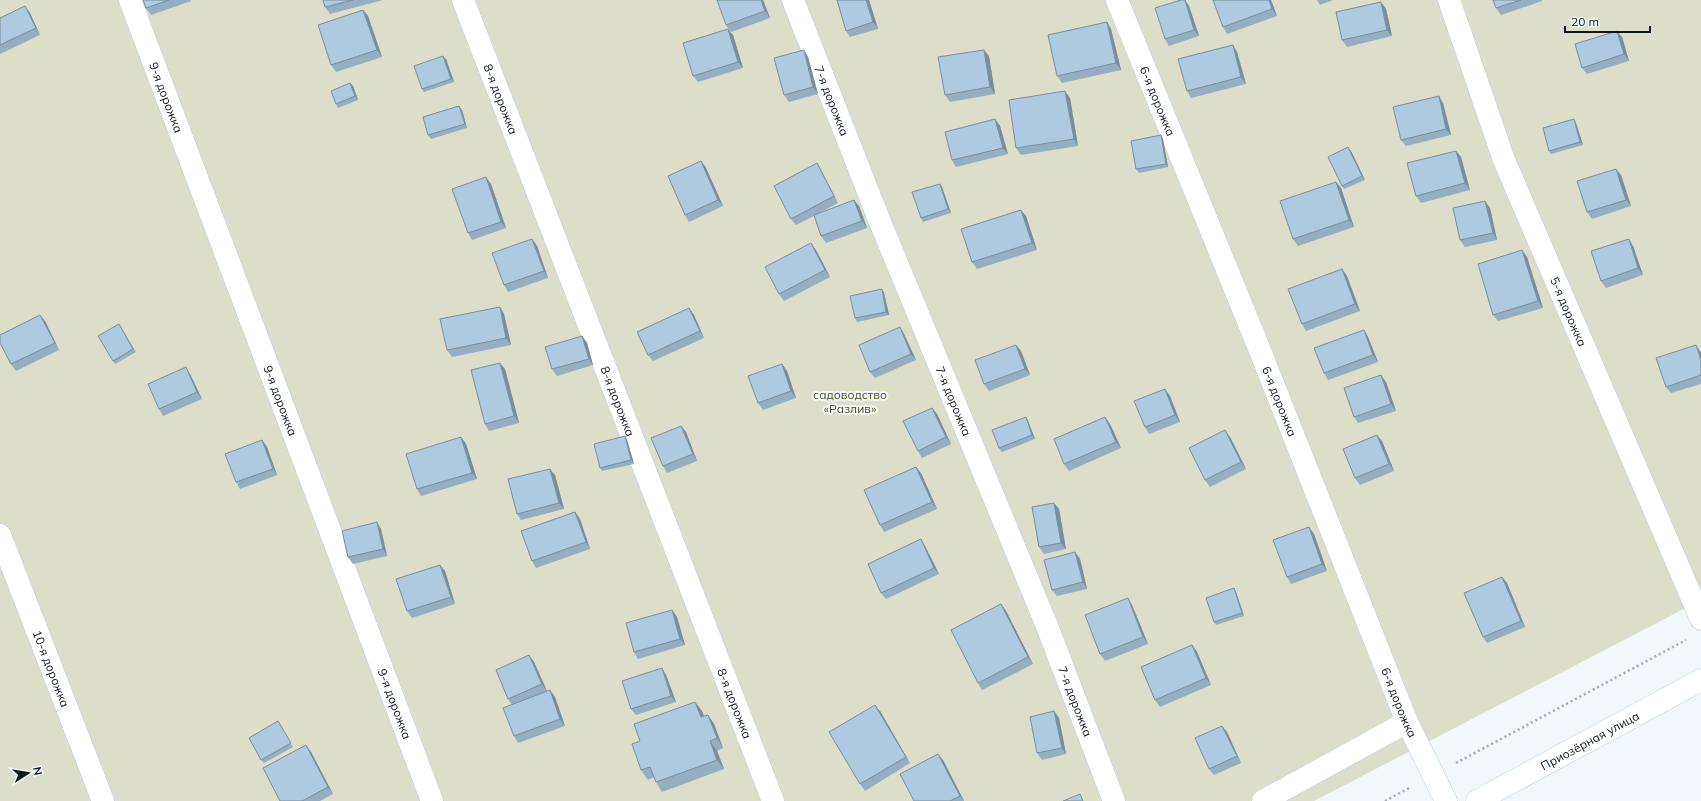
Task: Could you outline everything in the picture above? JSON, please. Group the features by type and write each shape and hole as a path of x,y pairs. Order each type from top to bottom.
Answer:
{"street":[{"name":"9-я дорожка","path":"130,0 432,801"},
{"name":"8-я дорожка","path":"463,0 773,801"},
{"name":"7-я дорожка","path":"793,0 878,217 1047,626 1114,801"},
{"name":"6-я дорожка","path":"1117,0 1256,341 1406,722 1446,801"},
{"name":"5-я дорожка","path":"1449,0 1504,160 1701,619"},
{"name":"10-я дорожка","path":"0,535 103,801"},
{"name":"Приозёрная улица","path":"1477,801 1701,680"},
{"path":"1263,801 1406,722"}],"path":[{"path":"1385,801 1687,639"}],"green space":[{"name":"садоводство «Разлив»","path":"0,0 1701,0 1701,600 1314,801 0,801"}],"building":[{"path":"143,0 169,0 146,8"},
{"path":"323,0 353,0 325,7"},
{"path":"717,0 761,0 765,11 726,25"},
{"path":"837,0 866,0 873,22 846,31"},
{"path":"1185,0 1194,30 1165,39 1155,8"},
{"path":"1213,0 1269,0 1272,9 1223,27"},
{"path":"1493,0 1521,0 1496,8"},
{"path":"1381,2 1387,30 1342,40 1336,12"},
{"path":"25,6 36,28 0,45 0,18"},
{"path":"363,10 377,50 331,65 318,25"},
{"path":"1107,22 1116,63 1057,76 1048,35"},
{"path":"728,29 738,62 693,76 683,43"},
{"path":"1617,31 1624,54 1582,68 1575,44"},
{"path":"1233,45 1241,77 1187,91 1178,59"},
{"path":"804,50 813,87 784,95 774,58"},
{"path":"984,50 990,87 945,95 938,57"},
{"path":"443,56 451,79 422,89 414,66"},
{"path":"350,83 355,96 336,104 331,91"},
{"path":"1065,91 1074,139 1016,148 1009,100"},
{"path":"1439,96 1446,129 1401,140 1393,107"},
{"path":"459,106 465,124 428,135 423,117"},
{"path":"995,119 1003,148 952,160 945,132"},
{"path":"1574,119 1580,142 1549,151 1543,128"},
{"path":"1161,135 1166,164 1136,169 1131,141"},
{"path":"1348,147 1362,176 1342,186 1328,157"},
{"path":"1456,151 1465,183 1416,196 1407,163"},
{"path":"701,161 718,200 685,215 668,176"},
{"path":"817,163 834,196 791,219 774,186"},
{"path":"1616,169 1626,200 1587,212 1577,181"},
{"path":"486,177 501,222 468,233 452,189"},
{"path":"1336,182 1349,220 1293,239 1280,201"},
{"path":"940,184 948,209 921,218 912,192"},
{"path":"854,200 862,221 821,236 814,215"},
{"path":"1485,201 1493,233 1460,240 1453,208"},
{"path":"1021,210 1032,243 972,262 961,229"},
{"path":"532,239 544,271 504,285 492,253"},
{"path":"1629,239 1638,268 1601,281 1591,251"},
{"path":"811,243 825,270 779,294 765,267"},
{"path":"1522,250 1538,301 1493,315 1478,264"},
{"path":"1342,269 1355,304 1302,324 1288,289"},
{"path":"882,289 886,312 855,318 850,296"},
{"path":"500,307 506,338 447,350 440,319"},
{"path":"689,308 700,331 648,355 637,332"},
{"path":"40,315 55,343 11,364 0,343 0,335"},
{"path":"119,324 133,349 113,361 98,336"},
{"path":"900,327 911,354 870,372 859,345"},
{"path":"1364,330 1373,355 1324,373 1314,348"},
{"path":"582,336 589,359 552,369 545,347"},
{"path":"1016,345 1025,369 984,384 975,360"},
{"path":"1696,345 1701,360 1701,375 1666,387 1656,358"},
{"path":"500,363 514,416 485,424 471,370"},
{"path":"782,364 791,391 758,403 748,376"},
{"path":"186,367 197,392 159,409 148,384"},
{"path":"1381,375 1391,404 1354,417 1344,388"},
{"path":"1165,389 1175,415 1145,427 1134,401"},
{"path":"932,408 946,437 918,451 903,421"},
{"path":"1026,417 1032,435 999,448 992,430"},
{"path":"1105,417 1116,442 1064,464 1054,439"},
{"path":"681,426 693,454 663,466 651,438"},
{"path":"1225,430 1241,462 1205,480 1189,448"},
{"path":"1377,435 1389,464 1355,478 1343,449"},
{"path":"625,436 631,460 600,468 594,444"},
{"path":"461,437 472,473 417,489 406,454"},
{"path":"262,440 273,469 236,482 225,454"},
{"path":"916,467 932,502 880,525 864,490"},
{"path":"550,469 559,503 517,514 508,479"},
{"path":"1054,503 1061,543 1039,547 1032,507"},
{"path":"575,512 586,542 532,561 521,531"},
{"path":"377,522 383,549 348,557 342,531"},
{"path":"1309,527 1322,564 1287,577 1273,540"},
{"path":"921,539 934,568 881,593 868,564"},
{"path":"1075,552 1083,582 1052,590 1044,560"},
{"path":"440,565 451,597 407,611 396,579"},
{"path":"1502,577 1521,621 1483,637 1464,593"},
{"path":"1234,588 1242,613 1214,622 1206,598"},
{"path":"1128,598 1143,637 1100,654 1085,615"},
{"path":"1001,604 1028,657 978,683 951,630"},
{"path":"672,610 680,639 634,652 626,623"},
{"path":"1192,645 1206,678 1155,700 1141,667"},
{"path":"529,655 542,684 508,699 496,670"},
{"path":"662,668 671,696 631,709 622,681"},
{"path":"550,690 560,719 514,736 503,708"},
{"path":"695,702 701,717 708,715 717,738 710,741 717,760 656,782 650,767 641,770 632,744 640,741 634,724"},
{"path":"875,705 906,757 860,784 829,732"},
{"path":"1054,711 1062,748 1037,753 1030,717"},
{"path":"278,721 291,743 261,760 249,738"},
{"path":"1222,726 1237,756 1209,769 1195,738"},
{"path":"306,745 328,787 302,801 280,801 263,768"},
{"path":"938,754 960,796 950,801 914,801 900,774"},
{"path":"1080,794 1083,801 1063,801"}]}
